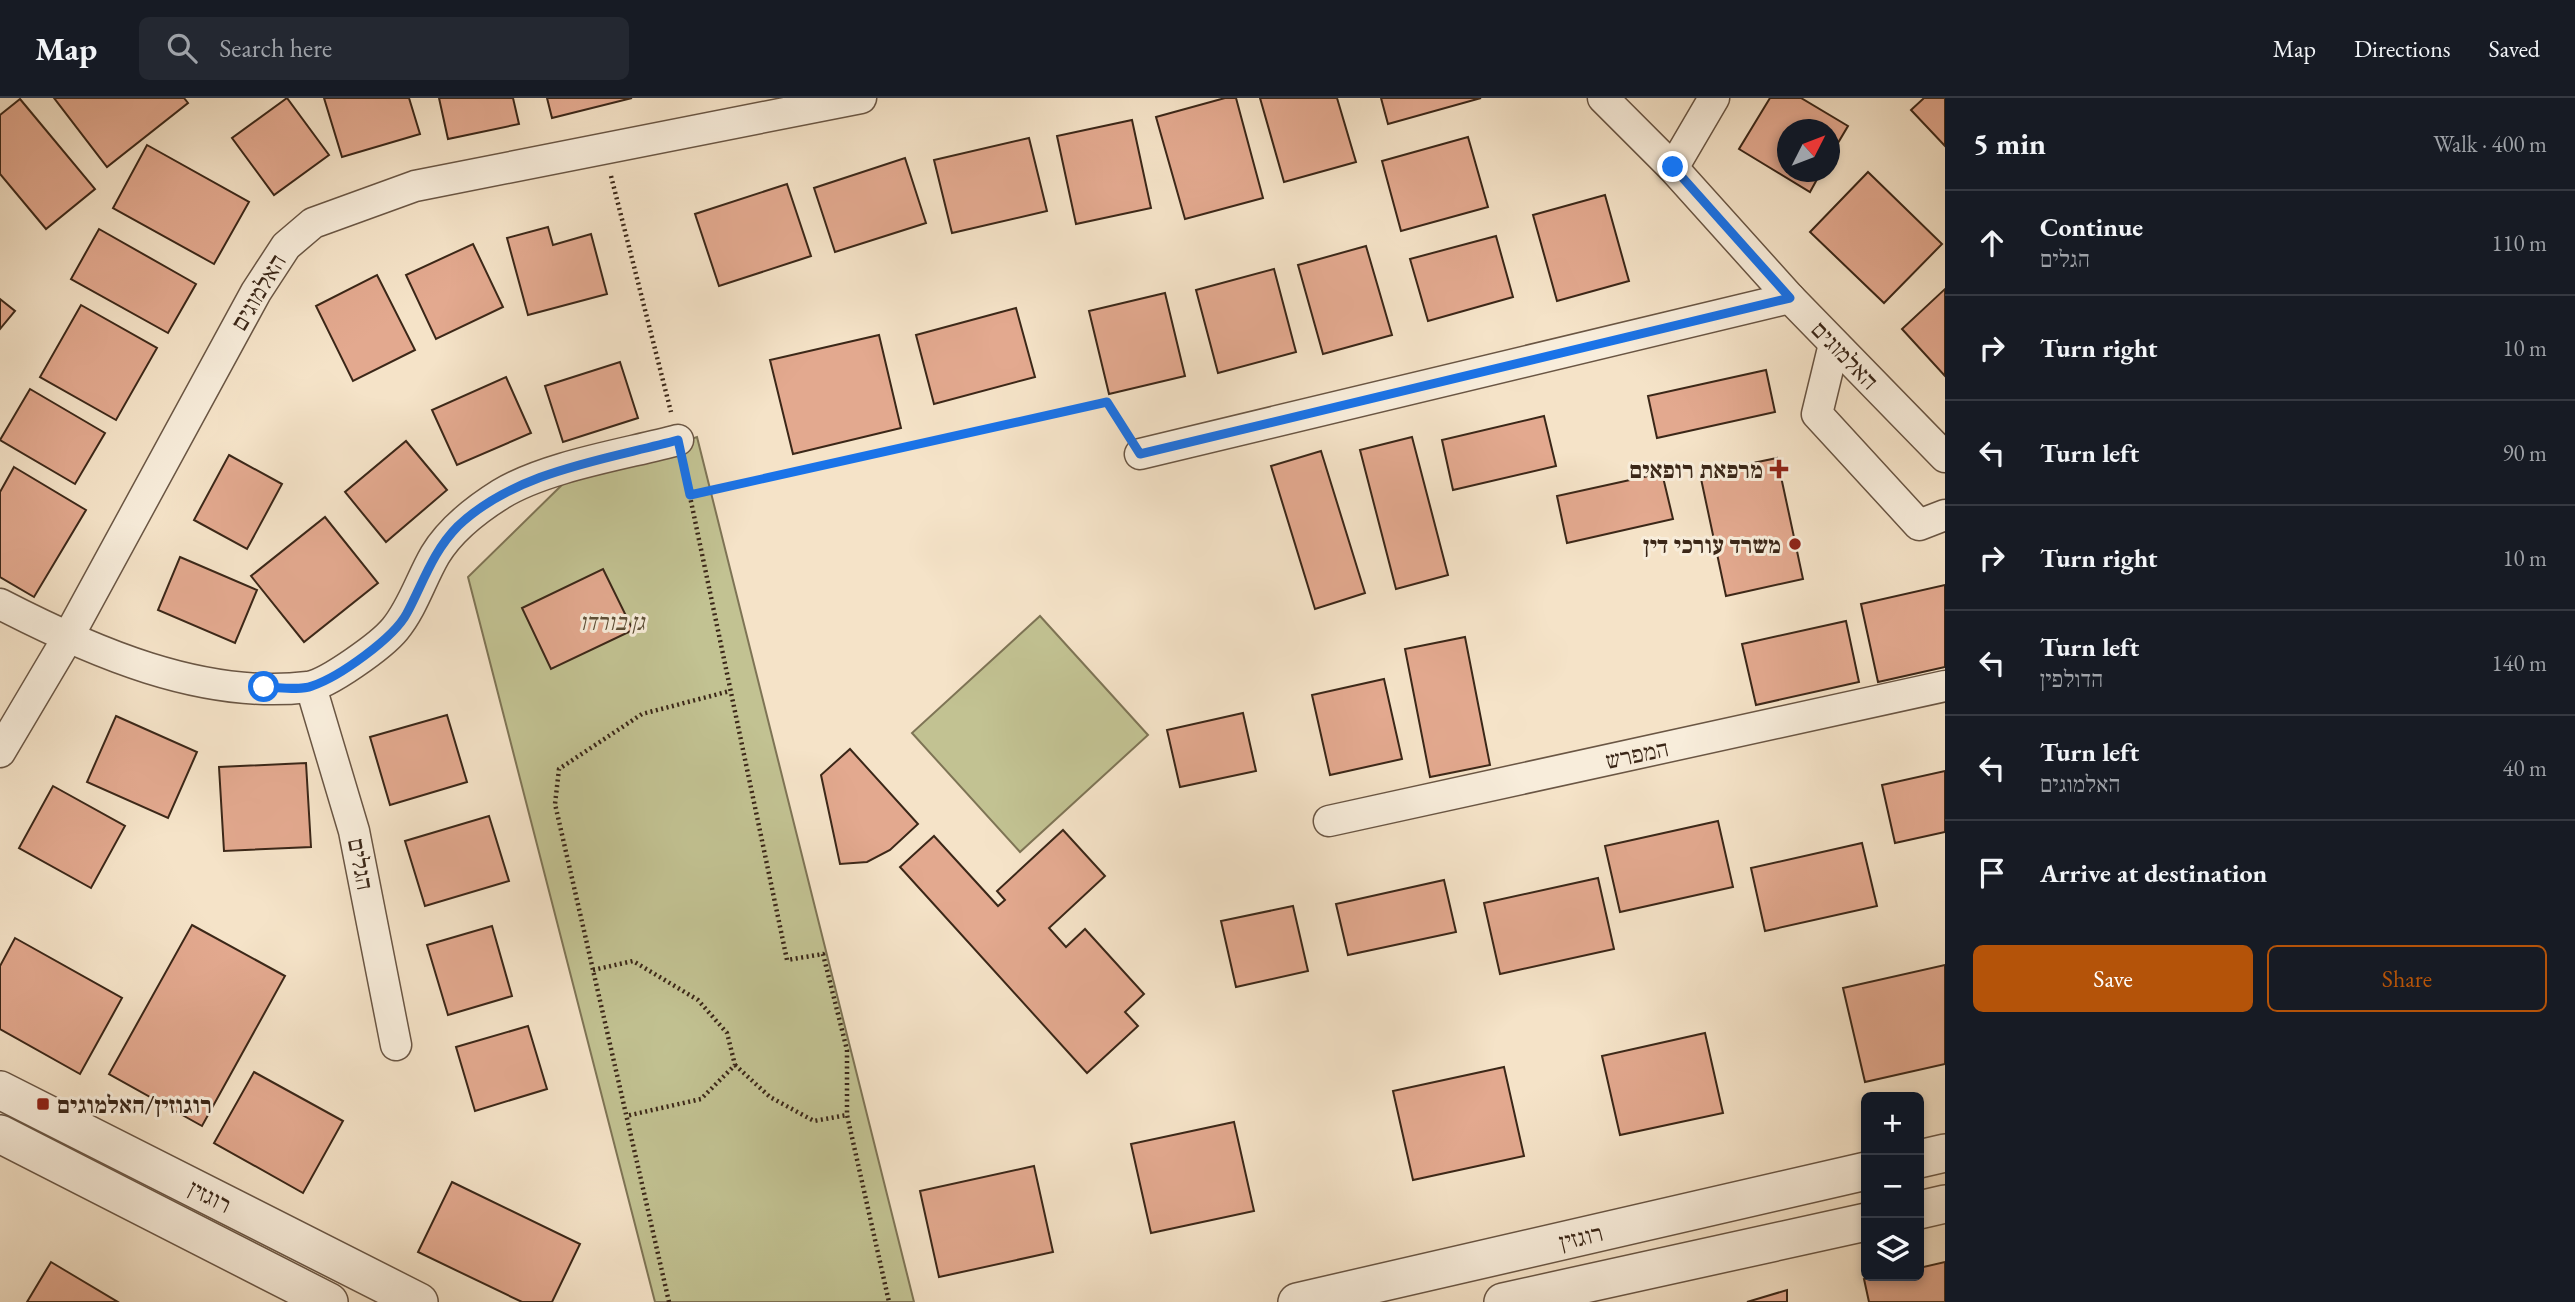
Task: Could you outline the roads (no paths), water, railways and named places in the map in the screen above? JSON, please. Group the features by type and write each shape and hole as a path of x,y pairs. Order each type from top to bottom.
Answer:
{"street":[{"name":"האלמוגים","path":"0,752 68,639 256,292 286,246 313,223 415,186 604,148 734,111 861,98"},
{"name":"האלמוגים","path":"1603,98 1673,167 1790,298 1945,457"},
{"path":"1673,167 1714,98"},
{"path":"1140,454 1790,298"},
{"path":"1834,344 1817,414 1919,525 1945,515"},
{"path":"0,604 68,639 150,668 215,683 311,687 359,660 386,639 406,615 437,552 458,526 502,494 549,474 678,440"},
{"name":"המפרש","path":"1329,821 1945,686"},
{"name":"הגלים","path":"311,687 354,831 396,1045"},
{"name":"רוגזין","path":"0,1090 419,1302"},
{"name":"רוגזין","path":"0,1135 329,1302"},
{"path":"1924,1158 1945,1153"},
{"name":"רוגזין","path":"1297,1302 1861,1172"},
{"path":"1924,1209 1945,1204"},
{"name":"רוגזין","path":"1503,1302 1861,1223"}],"place":[{"name":"מרפאת רופאים","path":"1779,469"},
{"name":"משרד עורכי דין","path":"1795,544"},
{"name":"רוגוזין/האלמוגים","path":"43,1104"}],"park label":[{"name":"גן בורדו","path":"612,621"}]}
